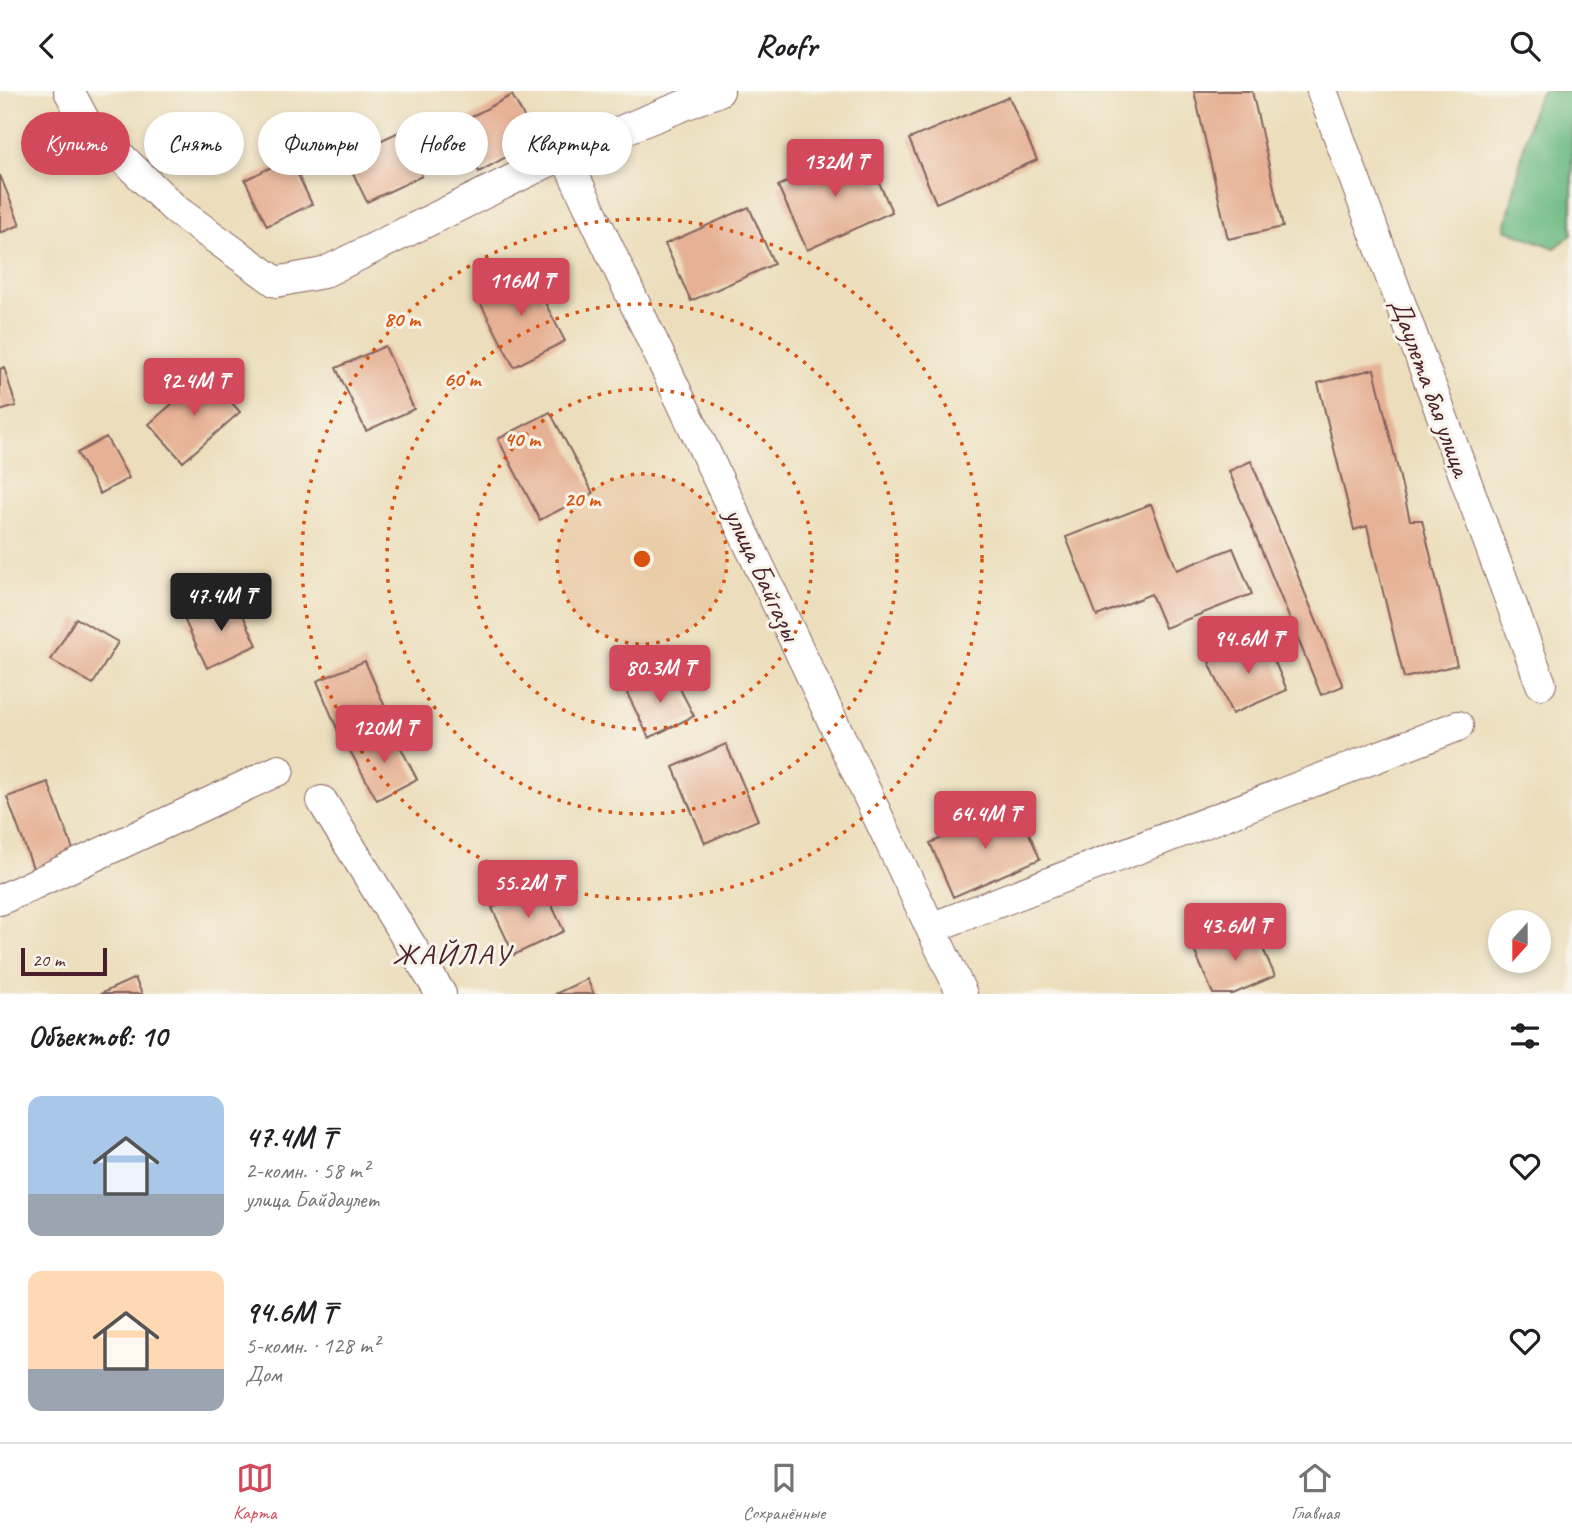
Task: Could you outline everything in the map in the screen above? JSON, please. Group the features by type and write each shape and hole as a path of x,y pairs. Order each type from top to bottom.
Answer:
{"street":[{"path":"69,91 86,123 176,210 276,282 323,273 521,175"},
{"path":"632,126 719,91"},
{"name":"Даулета бая улица","path":"1322,91 1541,684"},
{"name":"улица Байгазы","path":"574,175 962,994"},
{"path":"931,928 1458,726"},
{"path":"0,900 279,770"},
{"path":"322,801 441,994"}],"green space":[{"path":"1542,91 1572,91 1572,234 1555,248 1505,229 1532,111"}],"building":[{"path":"1194,91 1252,91 1283,227 1228,239"},
{"path":"512,95 521,112 502,112 502,159 488,167 488,112 480,112"},
{"path":"1009,97 1037,160 936,203 909,139"},
{"path":"395,134 395,175 422,176 367,202 354,175 381,175 381,140"},
{"path":"864,148 892,212 807,250 778,186"},
{"path":"258,174 298,175 312,204 267,226 245,180"},
{"path":"0,175 20,225 0,233"},
{"path":"749,207 774,264 691,301 665,244"},
{"path":"527,268 565,341 514,367 476,295"},
{"path":"385,346 414,409 366,431 336,368"},
{"path":"4,367 16,406 0,411 0,369"},
{"path":"1374,369 1410,520 1422,520 1457,665 1404,678 1367,526 1354,530 1318,383"},
{"path":"206,374 240,412 183,462 149,424"},
{"path":"550,412 593,493 540,520 498,439"},
{"path":"106,437 129,478 100,494 77,453"},
{"path":"1251,461 1343,686 1321,695 1229,471"},
{"path":"1151,504 1177,570 1233,548 1252,594 1165,628 1151,594 1097,616 1066,537"},
{"path":"235,598 257,645 207,668 185,621"},
{"path":"76,618 118,642 93,684 51,660"},
{"path":"1265,639 1287,690 1232,714 1209,662"},
{"path":"365,661 389,716 340,736 317,681"},
{"path":"671,671 694,716 649,738 627,693"},
{"path":"391,729 417,779 377,800 350,751"},
{"path":"726,744 758,820 705,843 673,767"},
{"path":"48,782 75,855 34,871 7,797"},
{"path":"1017,805 1040,859 953,897 930,843"},
{"path":"542,885 564,931 514,955 492,908"},
{"path":"1253,926 1275,976 1233,994 1213,994 1194,950"},
{"path":"135,978 142,994 100,994"},
{"path":"587,979 594,994 555,994"}],"district":[{"name":"ЖАЙЛАУ","path":"452,954"}]}
